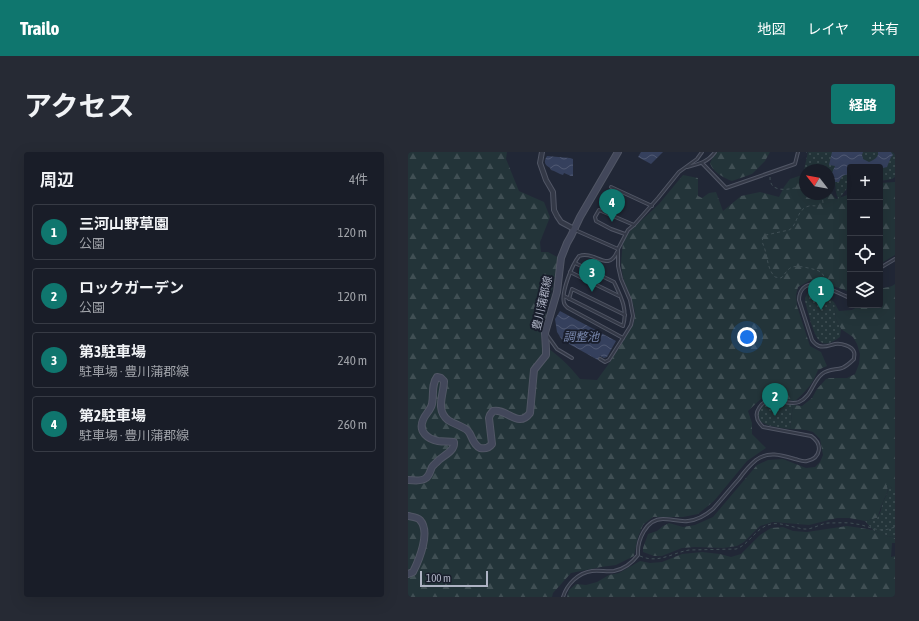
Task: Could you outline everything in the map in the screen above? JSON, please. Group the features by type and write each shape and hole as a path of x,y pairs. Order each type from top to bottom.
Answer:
{"main road":[{"name":"豊川蒲郡線","path":"408,480 420,480 427,478 432,467 454,448 454,442 434,440 425,435 422,430 423,419 432,404 433,391 437,377 444,381 440,405 441,412 448,420 469,432 474,443 478,447 490,447 492,441 489,418 493,412 499,411 516,419 526,418 530,413 534,370 546,355 545,334 557,292 562,258 567,243 618,152"},
{"path":"408,516 418,518 424,527 424,544 420,557 413,572 408,574"}],"street":[{"path":"542,152 540,163 546,180 553,192 554,210 561,222 574,229"}],"lane":[{"path":"600,359 605,362 609,360 631,325 633,316 630,300 621,279 618,252 625,234 652,206 679,172 697,159 702,152"},
{"path":"686,167 702,163 712,157 715,152"},
{"path":"702,163 726,188 795,164 798,152"},
{"path":"611,187 652,206"},
{"path":"625,234 596,221 595,217 599,210 634,225"},
{"path":"574,229 618,249"},
{"path":"618,252 610,262 586,254 579,256 568,277 564,304 568,308 623,338"},
{"path":"883,266 895,259"},
{"path":"564,296 623,326 625,319 625,308 614,282 575,263"},
{"path":"570,272 620,297"},
{"path":"563,597 568,585 576,577 586,572 609,572 629,564 638,555 638,550 645,528 653,521 663,519 688,521 698,519 708,514 756,460 771,454 804,461 812,459 816,456 819,448 816,439 811,436 763,426 759,423 757,415 760,406 770,400 797,403 807,396 816,380 823,373 833,369 842,368 854,359 854,352 851,348 842,344 820,347 812,340 799,300 799,294 806,286 816,283 847,297"},
{"path":"569,299 572,289 625,315"},
{"path":"545,334 549,337 557,349 572,358"}],"path":[{"path":"770,173 770,183 775,188 788,189 799,187"},
{"path":"823,200 822,206 817,207 812,205 800,211 792,228 789,230 768,234 763,237 762,242 771,270 775,277 781,278 792,267 817,270 823,274 825,279 823,286"},
{"path":"638,555 645,558 657,559 689,550 736,549 745,544 763,527 772,524 806,529 828,522 851,523 882,530 895,527 895,525"}],"green space":[{"path":"408,152 507,152 506,159 519,191 544,202 550,217 540,242 541,252 548,252 559,258 541,330 542,344 562,360 580,379 597,380 634,323 635,312 623,278 621,263 623,241 630,231 659,204 683,175 698,178 698,196 702,198 709,193 716,192 723,211 741,196 760,192 779,197 790,179 799,176 799,200 835,200 835,198 836,199 847,195 847,291 819,281 811,280 798,287 796,295 797,306 810,346 821,352 827,366 818,370 809,387 795,401 764,396 748,411 752,423 752,434 766,448 747,461 714,501 698,514 683,517 653,517 643,525 638,537 634,556 616,565 571,573 553,593 552,597 408,597"},
{"path":"716,152 770,152 765,161 752,174 732,181 718,174 711,166 710,163"},
{"path":"808,152 895,152 895,177 883,180 883,164 847,164 847,188 839,199 836,193 835,164 805,164"},
{"path":"895,182 895,255 883,262 883,200 883,183"},
{"path":"895,284 895,488 892,488 887,484 887,493 877,518 865,521 849,518 837,518 809,525 773,522 760,526 744,542 737,546 723,548 682,548 662,556 654,556 643,552 648,534 657,531 669,523 683,527 695,525 713,517 757,465 768,460 783,459 806,468 815,467 820,462 823,455 820,439 813,432 790,429 793,405 802,406 812,398 817,389 826,379 847,378 855,374 859,364 860,354 857,344 853,337 841,329 836,319 834,302 839,311 852,310 856,308 883,308 883,288"},
{"path":"818,290 834,302 836,319 841,329 840,337 828,343 821,342 815,335 805,301 809,291"},
{"path":"767,403 793,405 790,429 775,427 760,421 758,412 761,407"},
{"path":"887,483 892,488 895,488 895,538 892,536 888,537 883,533 878,533 865,521 877,518 880,513 887,494"},
{"path":"847,526 873,530 878,533 883,533 888,537 892,536 895,538 895,543 892,543 891,557 895,556 895,597 567,597 569,590 576,584 586,585 597,582 609,575 619,573 640,561 650,563 662,562 682,554 702,552 731,557 741,554 760,535 771,528 783,527 793,531 807,532"}],"water":[{"path":"641,152 663,152 651,164 638,157"},
{"path":"832,152 863,152 863,159 869,162 876,158 878,152 891,152 893,155 887,167 883,168 883,164 847,164 847,175 843,176 839,182 835,182 835,164 829,164"},
{"path":"547,156 573,159 573,176 564,173 563,175 551,170 545,163"},
{"name":"調整池","path":"560,311 616,341 607,357 604,358 600,356 598,360 562,340 557,332 555,319"}],"place":[{"name":"第2駐車場","path":"612,222"},
{"name":"第3駐車場","path":"592,292"},
{"name":"三河山野草園","path":"821,310"},
{"name":"ロックガーデン","path":"775,416"}]}
